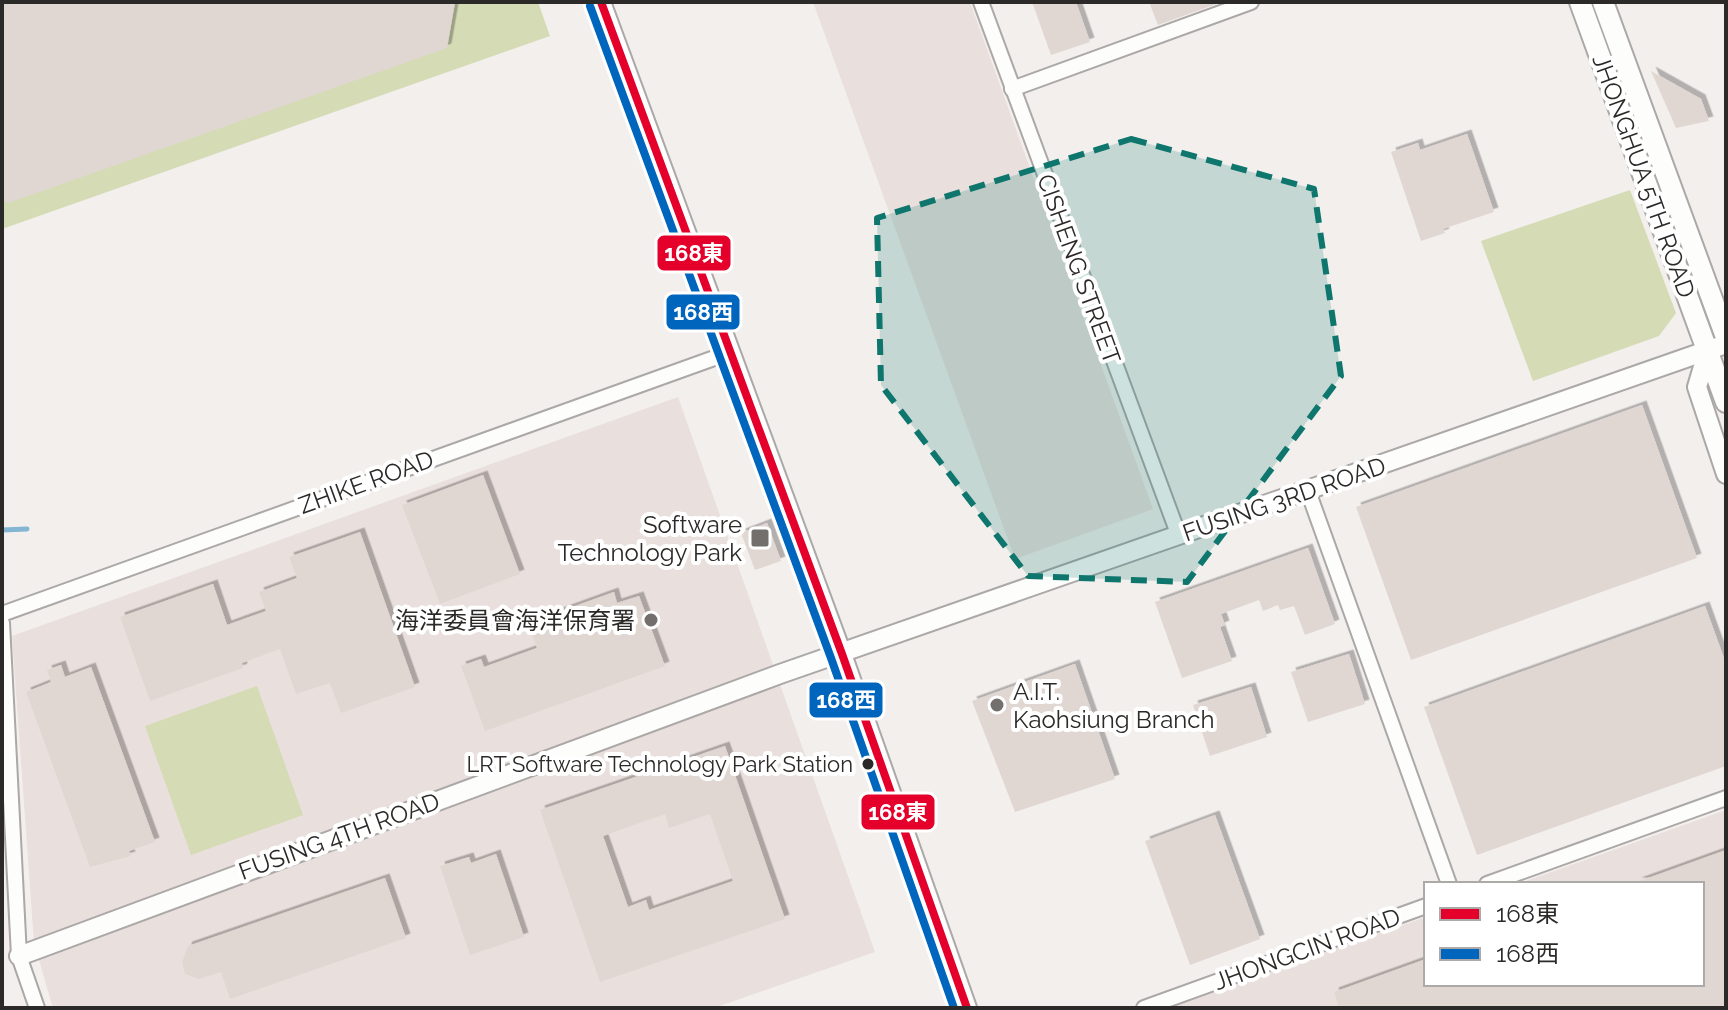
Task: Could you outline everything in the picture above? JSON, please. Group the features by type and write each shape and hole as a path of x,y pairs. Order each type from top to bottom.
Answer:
{"main road":[{"name":"JHONGHUA 5TH ROAD","path":"1580,2 1717,347 1726,402"},
{"name":"JHONGHUA 5TH ROAD","path":"1603,2 1726,337"}],"street":[{"path":"601,2 842,654 967,1008"},
{"name":"CISHENG STREET","path":"981,2 1179,536"},
{"path":"1012,89 1251,2"},
{"path":"1717,347 1697,387 1726,474"},
{"name":"FUSING 3RD ROAD","path":"842,654 1717,347"},
{"name":"ZHIKE ROAD","path":"2,614 731,352"},
{"path":"1308,491 1448,882"},
{"path":"2,623 19,956 37,1008"},
{"name":"FUSING 4TH ROAD","path":"19,956 162,900 842,654"},
{"path":"1493,882 1726,798"},
{"name":"JHONGCIN ROAD","path":"1144,1008 1424,907"}],"highlighted area":[{"path":"1131,139 1314,189 1341,376 1187,582 1028,576 881,385 877,218"}],"shaded area":[{"path":"813,2 970,2 1153,509 1015,559"},
{"path":"678,397 875,952 714,1008 53,1008 34,943 12,636"},
{"path":"1726,810 1726,1008 1168,1008 1424,918 1424,986 1704,986 1704,882 1524,882"}],"green space":[{"path":"2,2 538,2 550,36 2,229"},
{"path":"1630,190 1676,313 1659,336 1533,381 1481,241"},
{"path":"257,686 303,815 191,855 145,726"}],"building":[{"path":"2,2 455,2 447,48 8,203 2,199"},
{"path":"1032,2 1076,2 1090,42 1051,55"},
{"path":"1149,2 1222,2 1158,25"},
{"path":"1651,71 1701,99 1709,121 1676,128"},
{"path":"1467,134 1494,212 1443,229 1445,233 1421,241 1391,152 1418,143 1420,150"},
{"path":"1642,405 1697,558 1411,660 1356,507"},
{"path":"483,475 520,574 440,604 402,505"},
{"path":"767,523 781,561 755,570 741,533"},
{"path":"360,532 415,687 341,713 330,683 296,694 280,649 242,663 243,668 150,701 120,617 213,584 227,625 266,611 259,592 297,578 289,557"},
{"path":"1308,548 1335,624 1305,635 1294,606 1280,610 1278,605 1263,611 1259,600 1221,614 1225,625 1220,627 1232,661 1182,678 1155,602"},
{"path":"614,592 617,603 639,596 665,666 485,731 461,666 481,659 484,667 537,648 528,623"},
{"path":"1705,606 1726,664 1726,766 1477,855 1424,707"},
{"path":"1349,654 1365,704 1308,722 1291,672"},
{"path":"1075,664 1115,779 1015,812 972,701"},
{"path":"61,665 65,677 91,667 155,842 129,851 131,856 90,867 26,692 51,682 47,670"},
{"path":"1251,687 1267,737 1210,756 1193,705"},
{"path":"725,746 785,919 600,982 540,810","holes":["665,814 669,828 710,814 733,881 649,910 646,900 628,907 603,836"]},
{"path":"1215,815 1260,939 1190,965 1145,841"},
{"path":"1726,850 1726,1008 1339,1008 1334,992 1424,960 1424,986 1704,986 1704,882 1637,882"},
{"path":"496,854 524,937 470,955 440,866 469,857 471,863"},
{"path":"385,878 406,938 230,999 221,972 199,979 185,974 182,962 188,946"}],"waterway":[{"path":"2,530 27,529"}],"transit line":[{"name":"168東","path":"601,2 842,654 967,1008"},
{"name":"168西","path":"590,6 831,658 954,1008"}],"place":[{"name":"Software Technology Park","path":"760,538"},
{"name":"海洋委員會海洋保育署","path":"651,620"},
{"name":"A.I.T. Kaohsiung Branch","path":"997,705"},
{"name":"LRT Software Technology Park Station","path":"868,764"}]}
